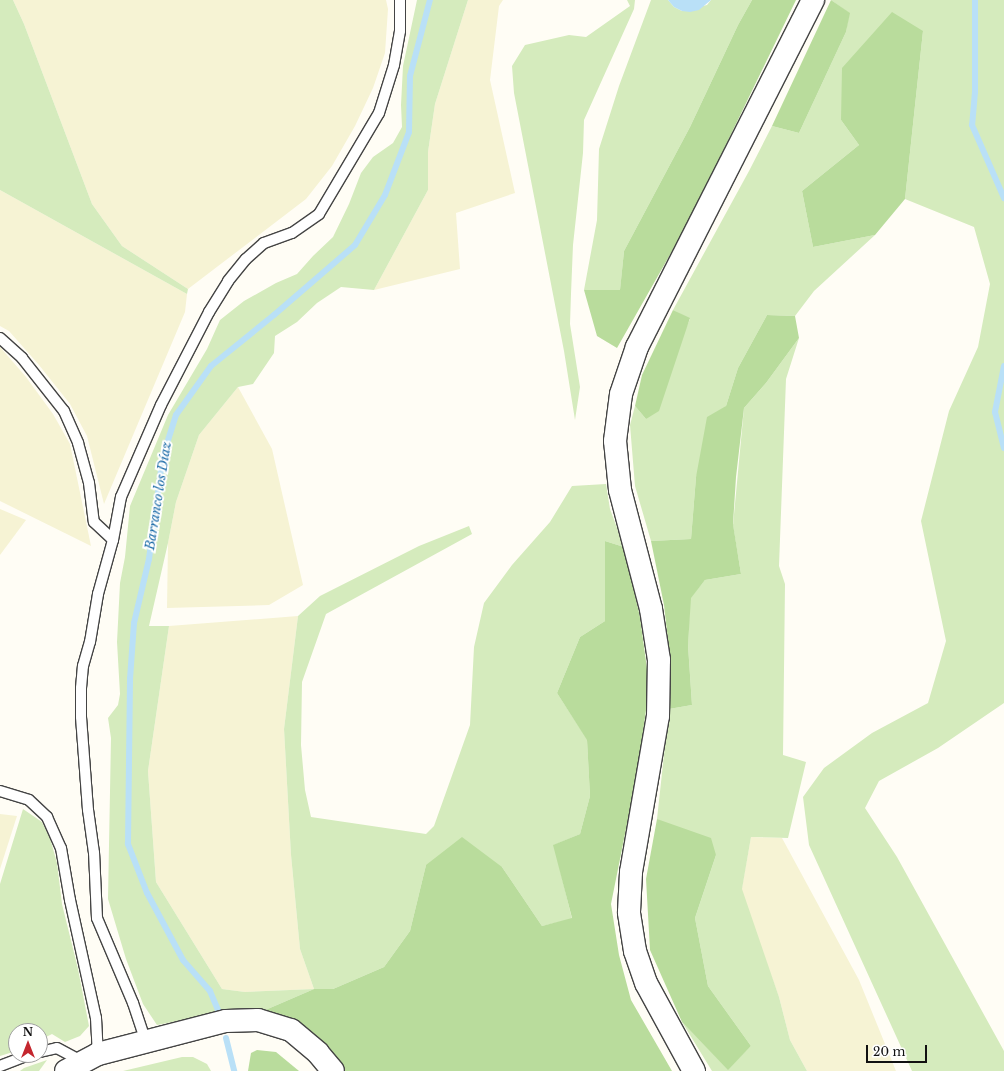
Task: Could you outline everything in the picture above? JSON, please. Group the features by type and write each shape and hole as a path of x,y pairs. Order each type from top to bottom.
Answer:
{"street":[{"path":"694,1071 646,983 635,951 629,912 631,872 658,716 659,660 651,609 620,490 615,441 621,394 637,347 814,0"},
{"path":"83,1062 146,1042 226,1021 258,1020 291,1030 318,1053 333,1071"}],"lane":[{"path":"146,1042 133,1003 97,918 94,853 88,810 81,688 83,666 90,642 98,594 113,540 122,497 137,458 161,405 213,306 228,281 246,259 264,243 292,233 319,214 380,113 394,65 400,32 400,0"},
{"path":"0,338 22,358 64,411 78,443 89,483 94,522 113,540"},
{"path":"0,791 29,800 47,817 61,848 70,900 96,1018 83,1062 57,1048 48,1050"}],"shaded area":[{"path":"13,0 386,0 388,9 385,53 373,88 355,126 332,166 306,199 188,289 122,246 92,204 24,24"},
{"path":"468,0 503,0 499,6 490,80 515,193 456,213 460,269 374,290 428,190 428,152 435,104"},
{"path":"0,190 187,294 185,312 104,504 87,436 70,404 39,365 9,331 0,326"},
{"path":"0,347 26,377 53,414 70,444 91,546 0,501"},
{"path":"238,387 272,449 303,585 269,605 167,608 168,543 176,502 199,435"},
{"path":"0,509 26,520 0,555"},
{"path":"298,616 284,729 291,855 300,949 314,989 245,992 222,989 156,882 148,771 169,626"},
{"path":"0,814 17,816 0,869"},
{"path":"751,837 782,838 859,980 896,1071 807,1071 790,1040 779,997 741,893"}],"green space":[{"path":"0,0 13,0 24,24 92,204 122,246 188,289 187,294 0,190"},
{"path":"417,0 468,0 435,104 428,152 428,190 374,290 341,287 317,303 297,322 275,336 274,353 253,384 238,387 199,435 176,502 149,626 169,626 148,771 156,882 222,989 245,992 314,989 263,1011 243,1008 157,1025 143,1004 126,959 108,899 111,738 108,718 118,705 120,694 117,642 120,583 125,557 130,506 168,415 207,349 220,320 244,301 276,283 297,274 333,237 349,204 361,173 373,157 393,143 402,127 401,105 403,66"},
{"path":"627,0 635,0 634,9 584,120 583,153 573,245 570,324 580,387 575,420 564,351 514,93 512,66 525,45 569,35 586,37 630,6"},
{"path":"651,0 668,0 674,7 682,11 707,5 711,0 752,0 738,25 690,127 624,251 620,291 584,290 597,220 599,149 619,86"},
{"path":"752,0 796,0 688,223 617,348 597,336 584,290 620,290 624,251 690,127 738,25"},
{"path":"831,0 1004,0 1004,703 938,748 879,781 865,808 897,857 1004,1051 1004,1071 912,1071 809,845 803,797 824,768 872,733 928,703 946,641 921,521 949,411 978,347 990,284 974,227 905,199 923,31 841,120 859,145 802,191 813,247 875,235 814,291 795,316 767,315 738,368 726,406 696,477 691,539 651,541 635,486 630,425 635,406 646,419 690,319 673,310 772,126 799,133 846,32 849,13"},
{"path":"831,0 850,13 846,32 799,133 772,126"},
{"path":"892,12 923,31 905,199 875,235 813,247 802,191 859,145 841,120 842,68"},
{"path":"673,310 690,318 659,411 646,419 635,406 642,375"},
{"path":"767,315 795,316 799,338 766,383 744,408 736,477 733,524 741,574 705,580 691,598 688,645 692,705 669,709 670,658 664,605 651,541 691,539 696,477 707,417 726,406 738,368"},
{"path":"799,338 786,379 779,566 785,584 783,755 806,762 788,838 751,837 742,889 779,997 790,1040 807,1071 712,1071 682,1022 728,1069 751,1046 708,986 695,918 716,855 657,819 669,709 692,705 688,645 690,598 705,580 741,574 733,525 744,408 766,383"},
{"path":"606,484 610,509 624,547 605,541 605,621 580,637 557,693 587,739 590,796 580,834 554,845 572,919 542,926 502,867 426,865 410,931 384,967 333,989 314,989 300,949 291,855 284,729 298,616 320,596 419,546 469,526 472,534 326,614 302,682 301,745 305,790 311,817 426,834 434,826 470,725 474,647 484,603 512,565 550,522 572,486"},
{"path":"605,541 624,547 640,617 647,669 647,703 638,769 611,904 619,955 631,1000 672,1071 345,1071 326,1049 263,1011 314,989 333,989 384,967 410,931 426,865 462,837 502,867 542,926 572,918 553,845 580,834 590,796 587,740 557,693 580,637 605,621"},
{"path":"23,809 42,822 50,838 57,863 62,904 78,969 89,1026 80,1036 65,1042 52,1034 48,1036 48,1023 8,1023 8,1054 0,1056 0,884"},
{"path":"657,819 711,838 716,855 695,918 708,986 751,1046 728,1070 682,1022 650,950 646,879"},
{"path":"257,1050 276,1052 299,1071 248,1071 251,1053"},
{"path":"182,1057 193,1057 207,1064 211,1071 123,1071"},
{"path":"38,1063 45,1063 39,1071 20,1071"}],"water":[{"path":"668,0 711,0 699,10 690,12 682,11 674,7"}],"waterway":[{"name":"Barranco los Díaz","path":"218,1010 210,991 183,960 147,893 128,844 130,679 134,623 149,559 163,456 176,415 211,366 274,315 355,245 385,195 409,132 410,76 430,0"},
{"path":"975,0 975,92 972,125 1004,198"},
{"path":"1004,366 995,412 1004,448"},
{"path":"226,1038 234,1071"}]}
